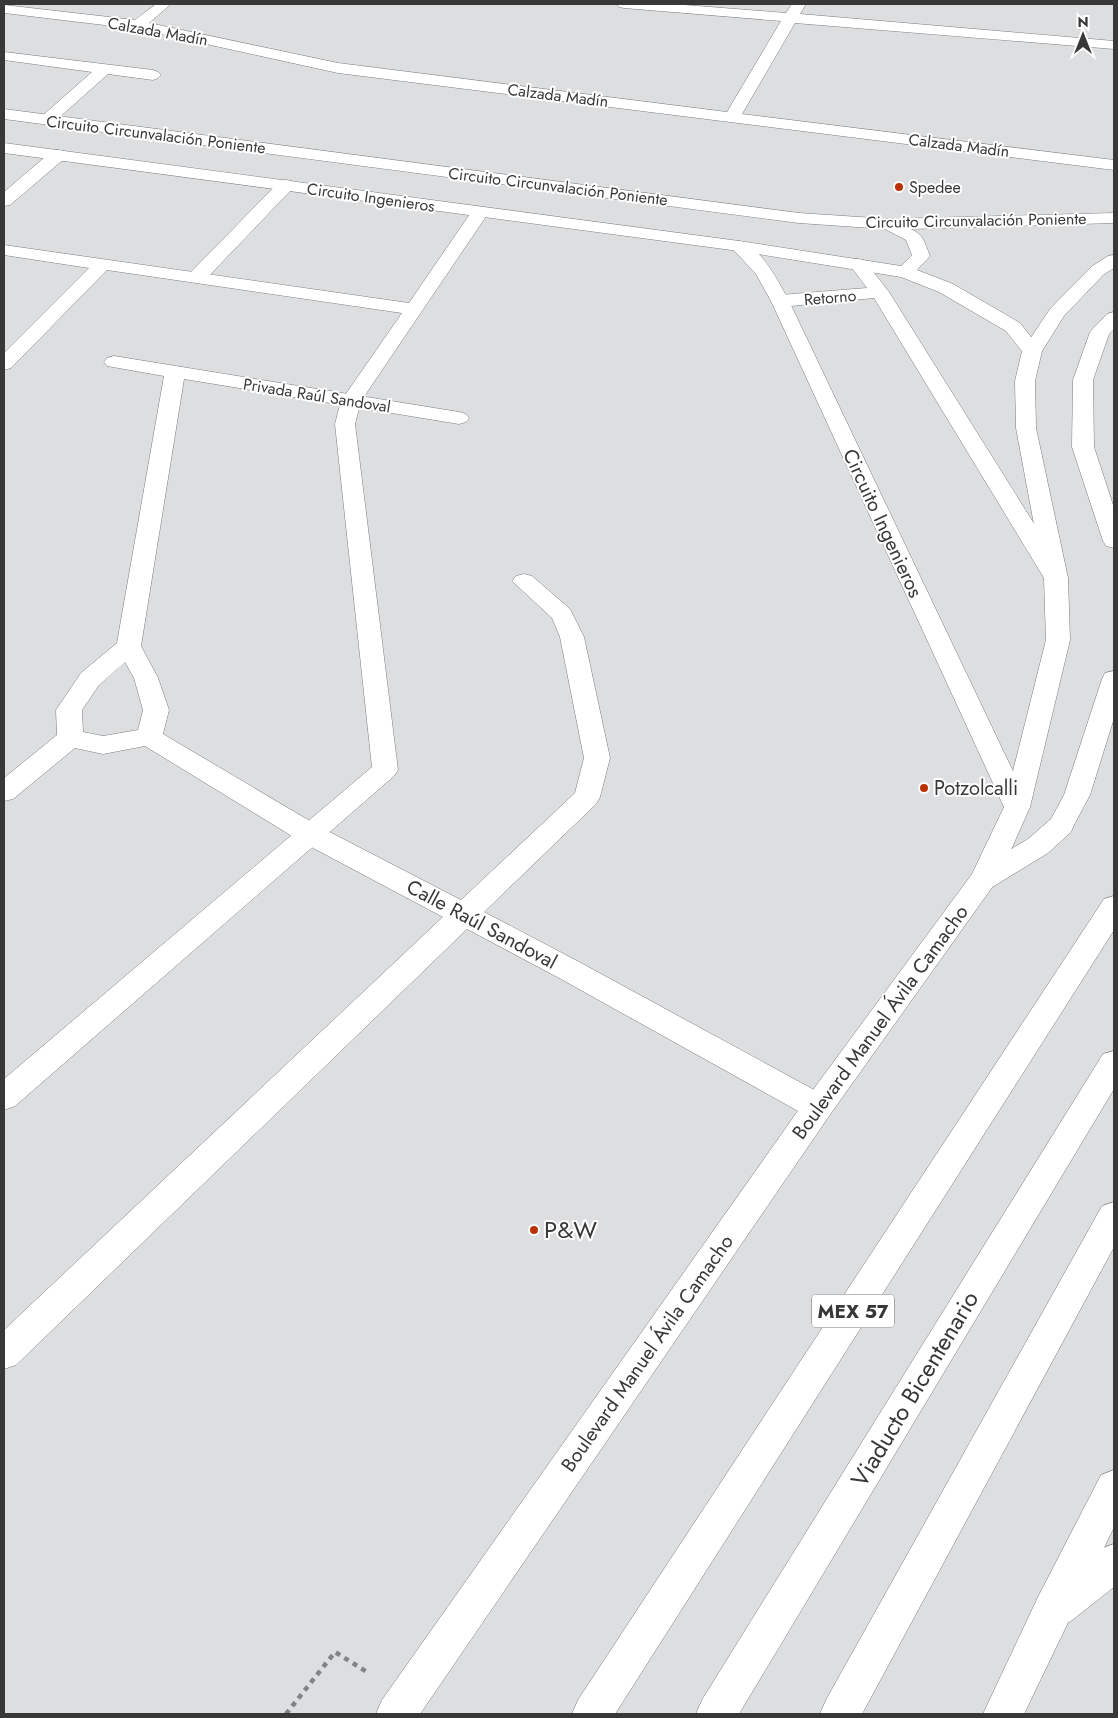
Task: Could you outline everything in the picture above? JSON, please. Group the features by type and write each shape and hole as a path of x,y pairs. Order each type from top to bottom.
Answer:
{"main road":[{"path":"138,26 164,4"},
{"path":"624,4 1114,45"},
{"path":"733,116 799,4"},
{"name":"Calzada Madín","path":"4,9 138,26 338,68 1114,165"},
{"path":"4,56 153,75"},
{"path":"46,120 104,69"},
{"name":"Circuito Circunvalación Poniente","path":"4,114 798,218 889,224 1114,218"},
{"name":"Circuito Ingenieros","path":"4,148 739,246 906,272 946,288 1013,326 1032,351"},
{"path":"4,201 58,155"},
{"path":"197,277 286,185"},
{"path":"4,1097 385,770 345,424 351,400 480,212"},
{"path":"889,224 914,237 921,256 906,272"},
{"name":"Circuito Ingenieros","path":"739,246 764,272 780,301 1017,807"},
{"path":"4,250 414,309"},
{"name":"Boulevard Manuel Ávila Camacho","path":"396,1714 818,1106 984,879 1017,807 1058,640 1056,578 1026,428 1025,380 1032,351 1057,313 1098,271 1114,260"},
{"path":"858,264 880,292 1056,578"},
{"path":"4,364 102,265"},
{"name":"Retorno","path":"780,301 880,292"},
{"path":"1114,318 1100,332 1083,380 1083,447 1114,541"},
{"name":"Privada Raúl Sandoval","path":"114,362 459,418"},
{"path":"70,738 103,745 149,737 156,710 146,678 129,646 175,372"},
{"path":"4,1353 587,797 597,758 572,637 562,614 524,581"},
{"path":"70,738 69,710 90,678 129,646"},
{"path":"984,879 1038,846 1061,825 1077,795 1114,680"},
{"name":"Calle Raúl Sandoval","path":"149,737 310,834 571,971 818,1106"},
{"path":"4,792 70,738"},
{"name":"MEX 57","path":"592,1714 1114,907"},
{"name":"Viaducto Bicentenario","path":"716,1714 1114,1063"},
{"path":"840,1714 1114,1216"},
{"path":"1003,1714 1114,1488"},
{"path":"1052,1611 1114,1563"}],"path":[{"path":"286,1714 335,1652"}],"place":[{"name":"Spedee","path":"899,187"},
{"name":"Potzolcalli","path":"924,788"},
{"name":"P&W","path":"534,1230"}]}
